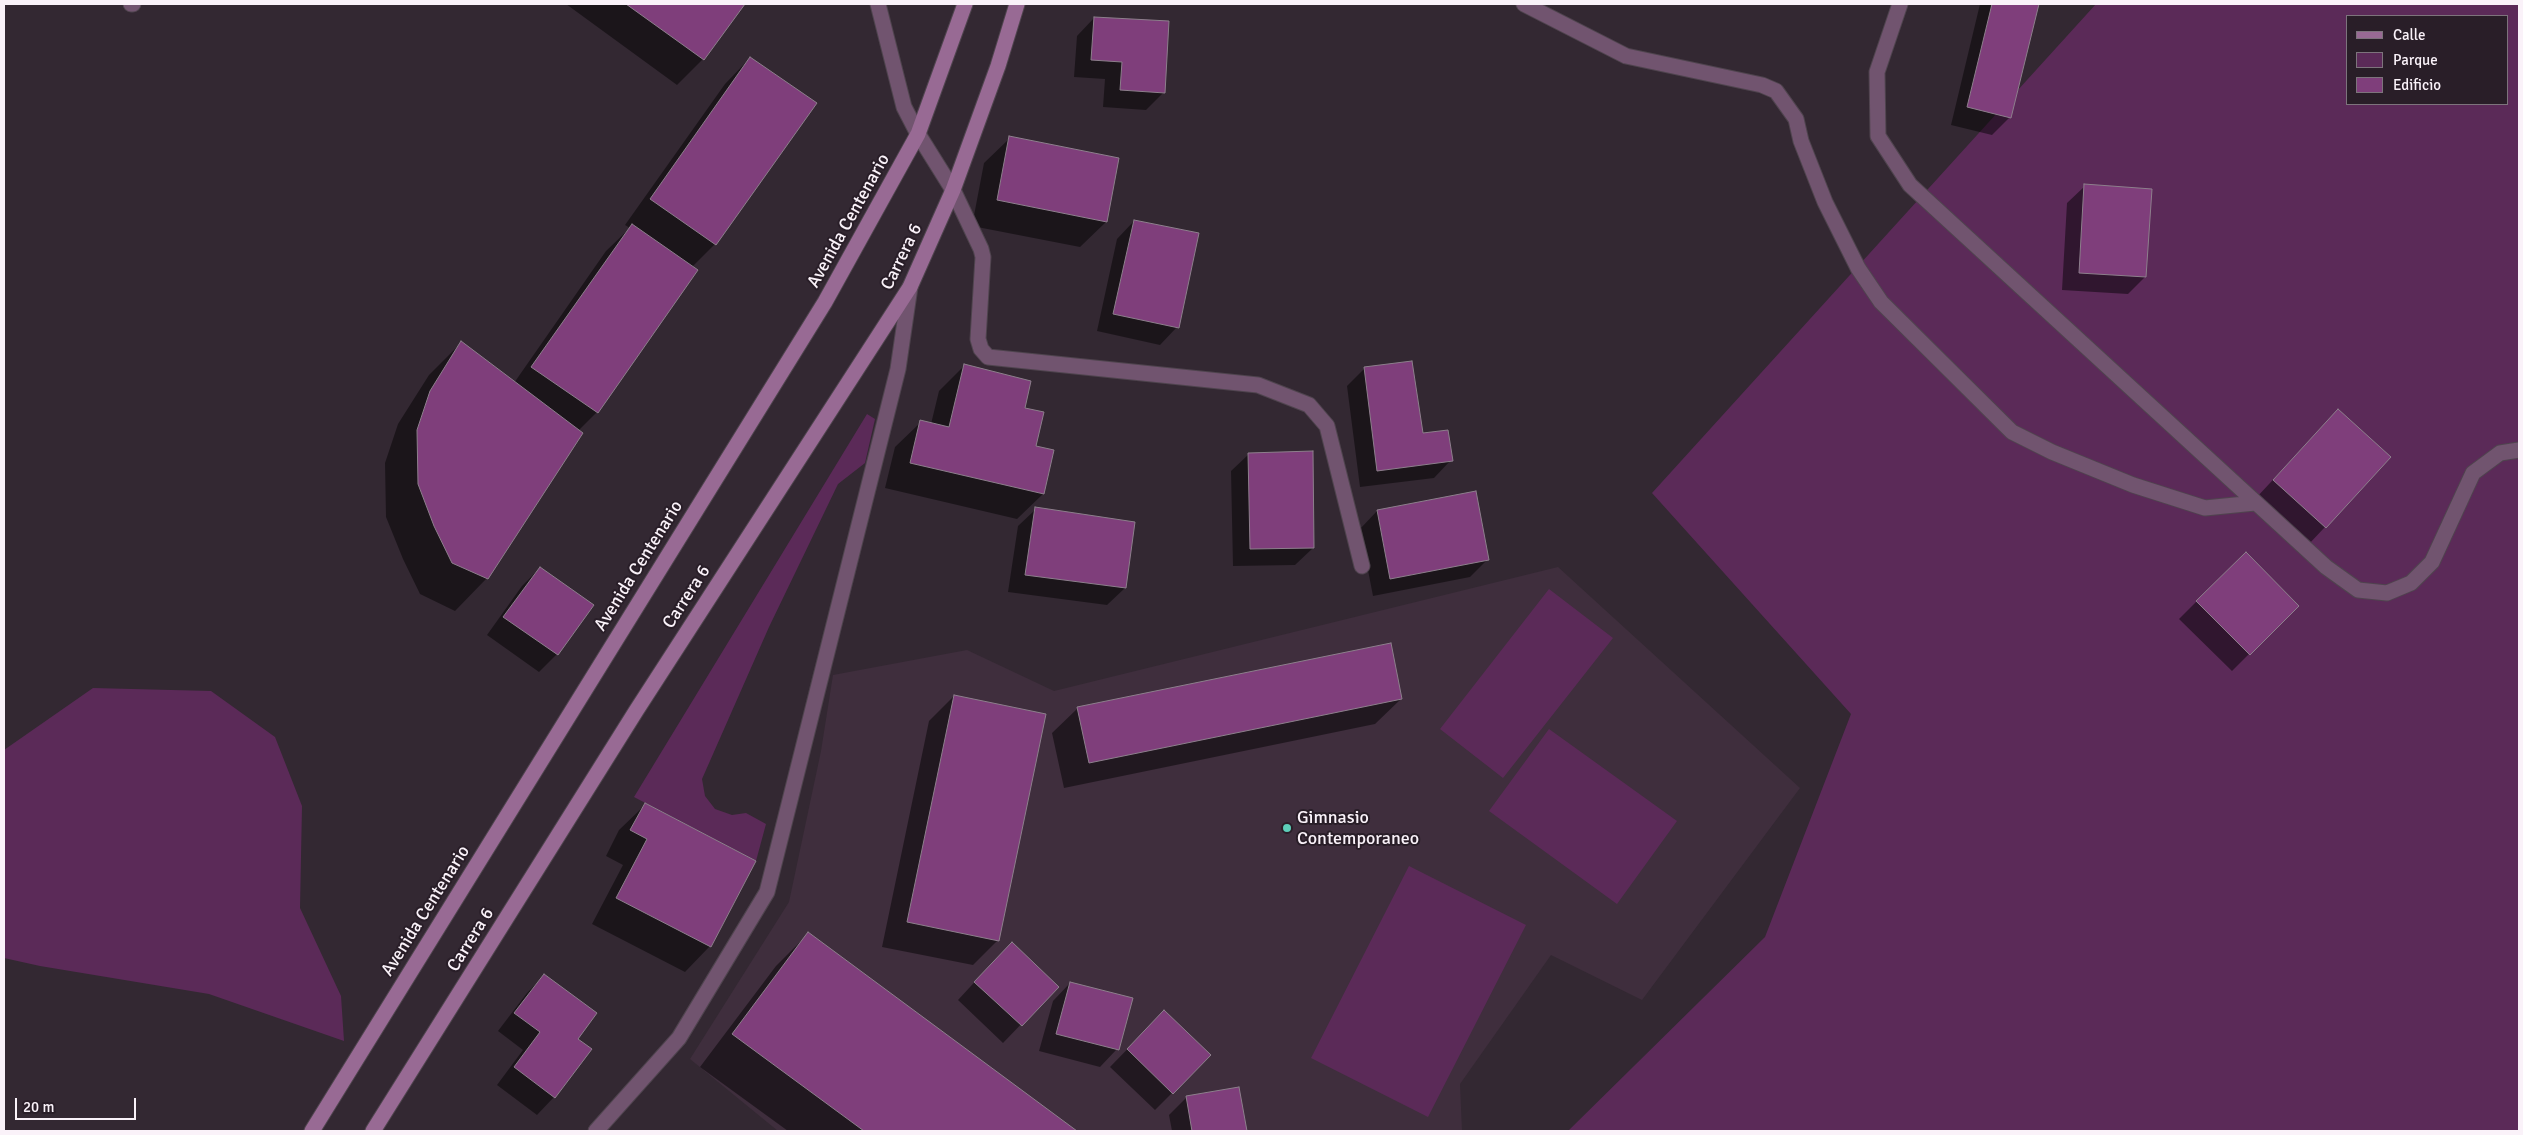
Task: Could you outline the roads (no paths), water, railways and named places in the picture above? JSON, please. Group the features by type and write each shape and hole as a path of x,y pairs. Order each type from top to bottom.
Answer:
{"main road":[{"name":"Avenida Centenario","path":"312,1131 825,302 918,134 966,4"},
{"name":"Carrera 6","path":"373,1131 636,711 910,287 953,190 998,66 1018,4"}],"street":[{"path":"878,4 904,107 918,134 953,190 983,257 978,339 981,349 988,357 1258,385 1309,405 1327,426 1362,566"},
{"path":"1524,4 1626,56 1762,85 1776,91 1796,119 1801,141 1825,202 1858,268 1881,302 2012,432 2052,452 2133,486 2205,508 2255,503"},
{"path":"1900,4 1877,72 1878,136 1910,185 2326,568 2358,590 2387,593 2411,583 2432,562 2473,473 2500,453 2519,450"},
{"path":"597,1131 679,1038 767,892 898,369 910,287"}],"place":[{"name":"Gimnasio Contemporaneo","path":"1287,828"}]}
